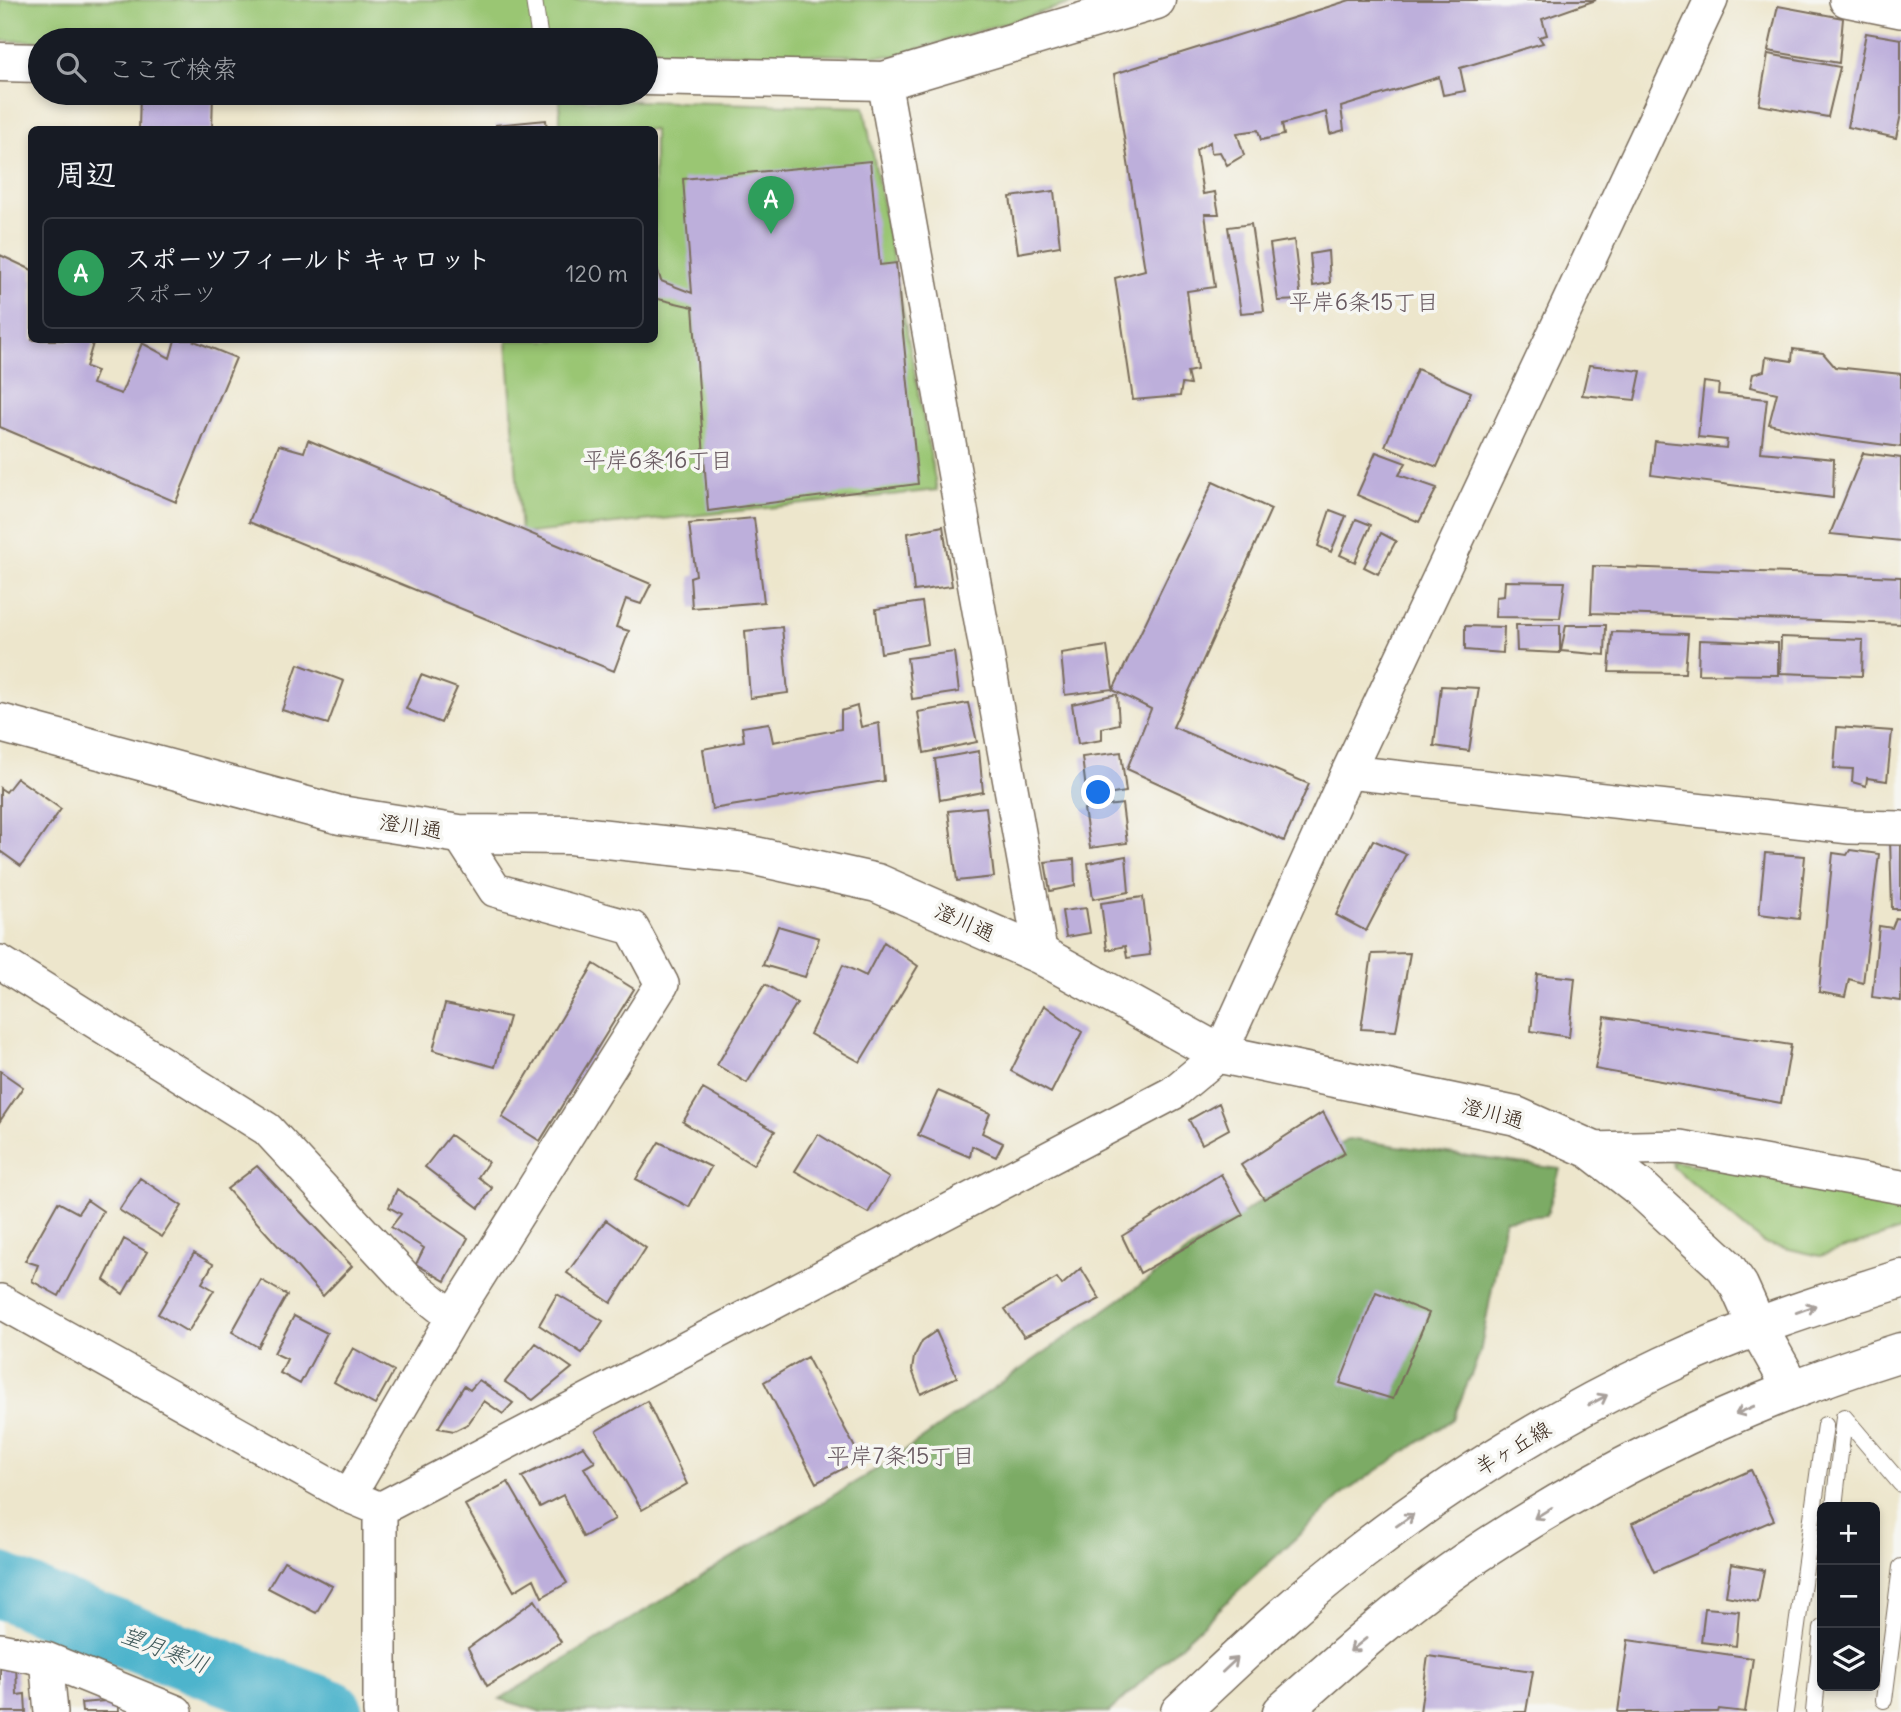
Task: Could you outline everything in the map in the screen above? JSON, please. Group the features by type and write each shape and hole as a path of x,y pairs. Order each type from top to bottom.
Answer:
{"street":[{"path":"658,76 884,81 1156,0"},
{"path":"0,1301 349,1496 380,1508 1173,1093 1220,1054 1348,772 1711,0"},
{"path":"1846,0 1901,11"},
{"path":"0,62 28,63"},
{"path":"884,81 1041,955"},
{"name":"澄川通","path":"0,723 340,815 459,834 570,835 746,854 877,883 1041,955 1220,1054 1516,1116 1590,1149 1639,1186 1725,1266 1740,1286 1757,1326 1793,1390"},
{"path":"1348,772 1850,827 1901,828"},
{"path":"349,1496 453,1317 662,984 632,928 495,890 459,834"},
{"path":"0,962 267,1129 409,1282 453,1317"},
{"path":"1590,1149 1680,1147 1901,1187"},
{"name":"羊ヶ丘線","path":"1180,1712 1282,1617 1362,1551 1467,1476 1558,1421 1663,1366 1757,1326 1901,1279"},
{"path":"1282,1712 1357,1646 1487,1547 1573,1493 1675,1441 1793,1390 1901,1352"},
{"path":"380,1508 380,1712"},
{"path":"0,1650 46,1658 176,1712"},
{"path":"46,1658 51,1712"}],"lane":[{"path":"534,0 538,28"},
{"path":"1835,1502 1844,1417 1901,1484"},
{"path":"1786,1712 1825,1425"},
{"path":"1884,1699 1901,1567"},
{"path":"1814,1712 1817,1680"}],"green space":[{"path":"0,0 1082,0 895,56 658,52 658,28 28,28 28,41 0,41"},
{"path":"658,102 864,107 937,490 521,534 507,343 658,343 658,126 560,126 560,105 658,105"},
{"path":"1348,1139 1560,1169 1547,1215 1505,1219 1480,1353 1453,1419 1344,1493 1109,1712 542,1712 500,1699 893,1459"},
{"path":"1672,1161 1901,1201 1901,1230 1820,1256 1763,1243 1673,1167"}],"building":[{"path":"1350,0 1596,0 1542,19 1547,35 1539,37 1543,43 1460,68 1465,91 1443,95 1439,77 1341,107 1344,130 1330,134 1326,112 1282,124 1284,135 1261,140 1258,130 1237,133 1244,155 1227,165 1220,152 1211,153 1210,142 1196,150 1203,194 1215,192 1219,214 1205,214 1215,287 1187,291 1197,370 1187,372 1190,385 1182,384 1180,396 1133,400 1115,278 1145,270 1114,74"},
{"path":"1778,6 1843,18 1839,63 1768,51"},
{"path":"1866,33 1901,39 1901,114 1896,138 1848,127"},
{"path":"1768,54 1840,67 1828,117 1759,105"},
{"path":"140,105 213,105 212,126 139,126"},
{"path":"546,120 547,126 496,126"},
{"path":"870,161 880,265 896,263 918,484 708,511 693,307 658,299 658,271 661,281 692,293 683,179"},
{"path":"1054,191 1060,246 1018,253 1010,197"},
{"path":"1251,224 1264,311 1241,313 1228,227"},
{"path":"1294,240 1301,300 1278,301 1270,244"},
{"path":"1328,251 1330,283 1313,286 1310,254"},
{"path":"0,255 28,268 28,343 93,343 86,367 97,371 92,384 121,394 142,343 170,358 174,343 199,343 236,358 176,502 0,427"},
{"path":"1793,349 1823,353 1835,367 1901,374 1901,447 1820,436 1769,424 1777,393 1750,387 1753,374 1764,371 1766,357 1792,361"},
{"path":"1589,365 1641,371 1635,400 1582,395"},
{"path":"1417,369 1471,392 1437,467 1385,446"},
{"path":"1704,382 1719,384 1718,394 1767,399 1761,452 1834,459 1833,498 1651,475 1655,441 1726,448 1727,440 1698,437"},
{"path":"308,440 651,584 641,604 626,599 616,627 629,631 614,671 249,522 279,445 304,452"},
{"path":"1376,452 1406,463 1399,475 1437,488 1419,522 1357,495"},
{"path":"1863,453 1901,458 1901,541 1830,534"},
{"path":"1213,482 1271,509 1173,727 1309,784 1284,841 1127,769 1151,709 1113,690"},
{"path":"1330,510 1346,516 1331,552 1318,546"},
{"path":"754,518 764,602 692,608 690,577 696,575 689,524"},
{"path":"1356,519 1371,525 1355,562 1340,555"},
{"path":"943,526 952,586 914,591 908,533"},
{"path":"1381,533 1396,541 1378,574 1364,567"},
{"path":"1593,566 1901,577 1901,624 1591,613"},
{"path":"1505,581 1565,582 1560,618 1495,617 1496,597 1504,596"},
{"path":"922,602 928,644 881,653 876,609"},
{"path":"1516,625 1560,625 1560,653 1517,651"},
{"path":"1566,625 1606,625 1605,655 1561,651"},
{"path":"1465,626 1504,627 1503,653 1465,650"},
{"path":"782,627 788,693 750,698 745,631"},
{"path":"1612,632 1688,634 1685,673 1609,672"},
{"path":"1781,637 1863,640 1862,676 1780,673"},
{"path":"1699,640 1778,643 1778,675 1698,674"},
{"path":"1107,646 1113,689 1065,695 1061,653"},
{"path":"954,652 959,692 912,699 907,658"},
{"path":"298,664 344,681 328,724 282,710"},
{"path":"421,675 457,688 441,723 406,709"},
{"path":"1441,686 1479,688 1469,751 1434,746"},
{"path":"1117,694 1119,724 1102,728 1102,740 1078,744 1072,704"},
{"path":"968,703 977,742 924,753 918,712"},
{"path":"857,706 861,727 879,723 884,781 712,809 703,749 744,741 742,727 769,723 773,742 841,729 841,711"},
{"path":"1837,727 1892,731 1887,781 1867,778 1866,786 1852,782 1853,769 1834,768"},
{"path":"979,751 983,792 940,800 935,759"},
{"path":"1121,752 1126,792 1087,798 1082,757"},
{"path":"17,778 61,809 21,866 0,851 0,788 6,792"},
{"path":"1122,804 1127,843 1090,848 1084,809"},
{"path":"986,807 994,877 957,881 948,811"},
{"path":"1901,838 1901,909 1892,909 1890,839"},
{"path":"1373,840 1406,854 1366,931 1336,915"},
{"path":"1850,850 1879,854 1863,983 1849,979 1845,997 1819,992 1833,853 1847,855"},
{"path":"1765,853 1805,856 1799,919 1759,914"},
{"path":"1126,856 1129,892 1093,899 1088,863"},
{"path":"1074,859 1075,886 1050,891 1045,862"},
{"path":"1143,897 1150,955 1127,958 1125,946 1107,950 1101,903"},
{"path":"1086,908 1090,933 1066,937 1062,911"},
{"path":"1896,918 1901,919 1901,1001 1872,997 1879,926 1892,928"},
{"path":"778,926 819,938 805,977 763,965"},
{"path":"884,942 918,966 860,1062 810,1034 843,965 866,976"},
{"path":"1410,953 1396,1031 1361,1029 1372,954"},
{"path":"594,964 634,989 540,1141 502,1117"},
{"path":"1537,974 1575,978 1569,1037 1531,1031"},
{"path":"765,984 797,1003 747,1083 717,1065"},
{"path":"445,1004 509,1017 495,1067 433,1050"},
{"path":"1044,1005 1082,1032 1051,1093 1011,1071"},
{"path":"1605,1017 1791,1045 1781,1103 1595,1069"},
{"path":"0,1071 23,1087 0,1121"},
{"path":"703,1089 775,1131 753,1165 683,1122"},
{"path":"938,1091 990,1113 982,1133 1003,1143 996,1157 972,1146 970,1157 918,1135"},
{"path":"1219,1103 1229,1129 1202,1144 1189,1120"},
{"path":"1323,1112 1345,1153 1264,1199 1241,1165"},
{"path":"818,1134 889,1178 868,1213 795,1171"},
{"path":"450,1135 488,1162 478,1177 492,1188 479,1208 425,1167"},
{"path":"659,1142 711,1167 689,1207 636,1179"},
{"path":"257,1166 352,1266 323,1296 227,1189"},
{"path":"1221,1174 1243,1215 1140,1273 1122,1236"},
{"path":"140,1178 182,1206 162,1237 119,1210"},
{"path":"397,1189 468,1238 445,1281 416,1264 424,1248 391,1227 401,1214 389,1207"},
{"path":"87,1200 103,1211 59,1296 32,1281 38,1265 25,1261 58,1202 78,1213"},
{"path":"606,1220 646,1248 611,1303 567,1273"},
{"path":"124,1239 147,1252 123,1294 104,1280"},
{"path":"194,1253 213,1264 202,1283 214,1290 188,1332 158,1314"},
{"path":"1081,1268 1100,1299 1024,1337 1005,1309 1057,1278 1062,1285"},
{"path":"261,1280 287,1295 258,1347 232,1332"},
{"path":"1376,1292 1429,1313 1393,1399 1340,1383"},
{"path":"557,1294 603,1321 582,1353 539,1325"},
{"path":"294,1316 327,1333 300,1384 280,1373 287,1359 274,1353"},
{"path":"936,1331 957,1377 921,1394 912,1370 914,1357 922,1341"},
{"path":"536,1343 572,1368 533,1400 505,1382"},
{"path":"353,1348 394,1371 375,1405 334,1382"},
{"path":"807,1357 861,1459 816,1483 764,1382"},
{"path":"479,1380 513,1403 503,1414 484,1401 468,1424 454,1431 438,1428 464,1386 470,1390"},
{"path":"647,1401 687,1484 642,1510 596,1431"},
{"path":"583,1446 595,1462 584,1468 615,1519 583,1537 563,1495 540,1507 522,1477"},
{"path":"1751,1470 1774,1520 1654,1572 1632,1523"},
{"path":"508,1482 567,1583 542,1597 534,1579 514,1591 465,1505"},
{"path":"284,1561 332,1586 316,1613 268,1588"},
{"path":"1731,1564 1764,1570 1758,1602 1726,1596"},
{"path":"535,1600 561,1642 487,1686 468,1648"},
{"path":"1705,1608 1739,1611 1736,1646 1701,1642"},
{"path":"1628,1640 1753,1658 1745,1712 1719,1709 1718,1712 1618,1712"},
{"path":"1428,1656 1533,1671 1526,1712 1420,1712"},
{"path":"16,1662 17,1695 25,1694 26,1712 0,1712 0,1663"},
{"path":"118,1700 119,1712 82,1712 81,1703"}],"waterway":[{"name":"望月寒川","path":"0,1585 58,1610 331,1712"}],"place":[{"name":"スポーツフィールド キャロット","path":"771,234"}],"district":[{"name":"平岸6条15丁目","path":"1364,301"},
{"name":"平岸6条16丁目","path":"658,459"},
{"name":"平岸7条15丁目","path":"901,1455"}]}
